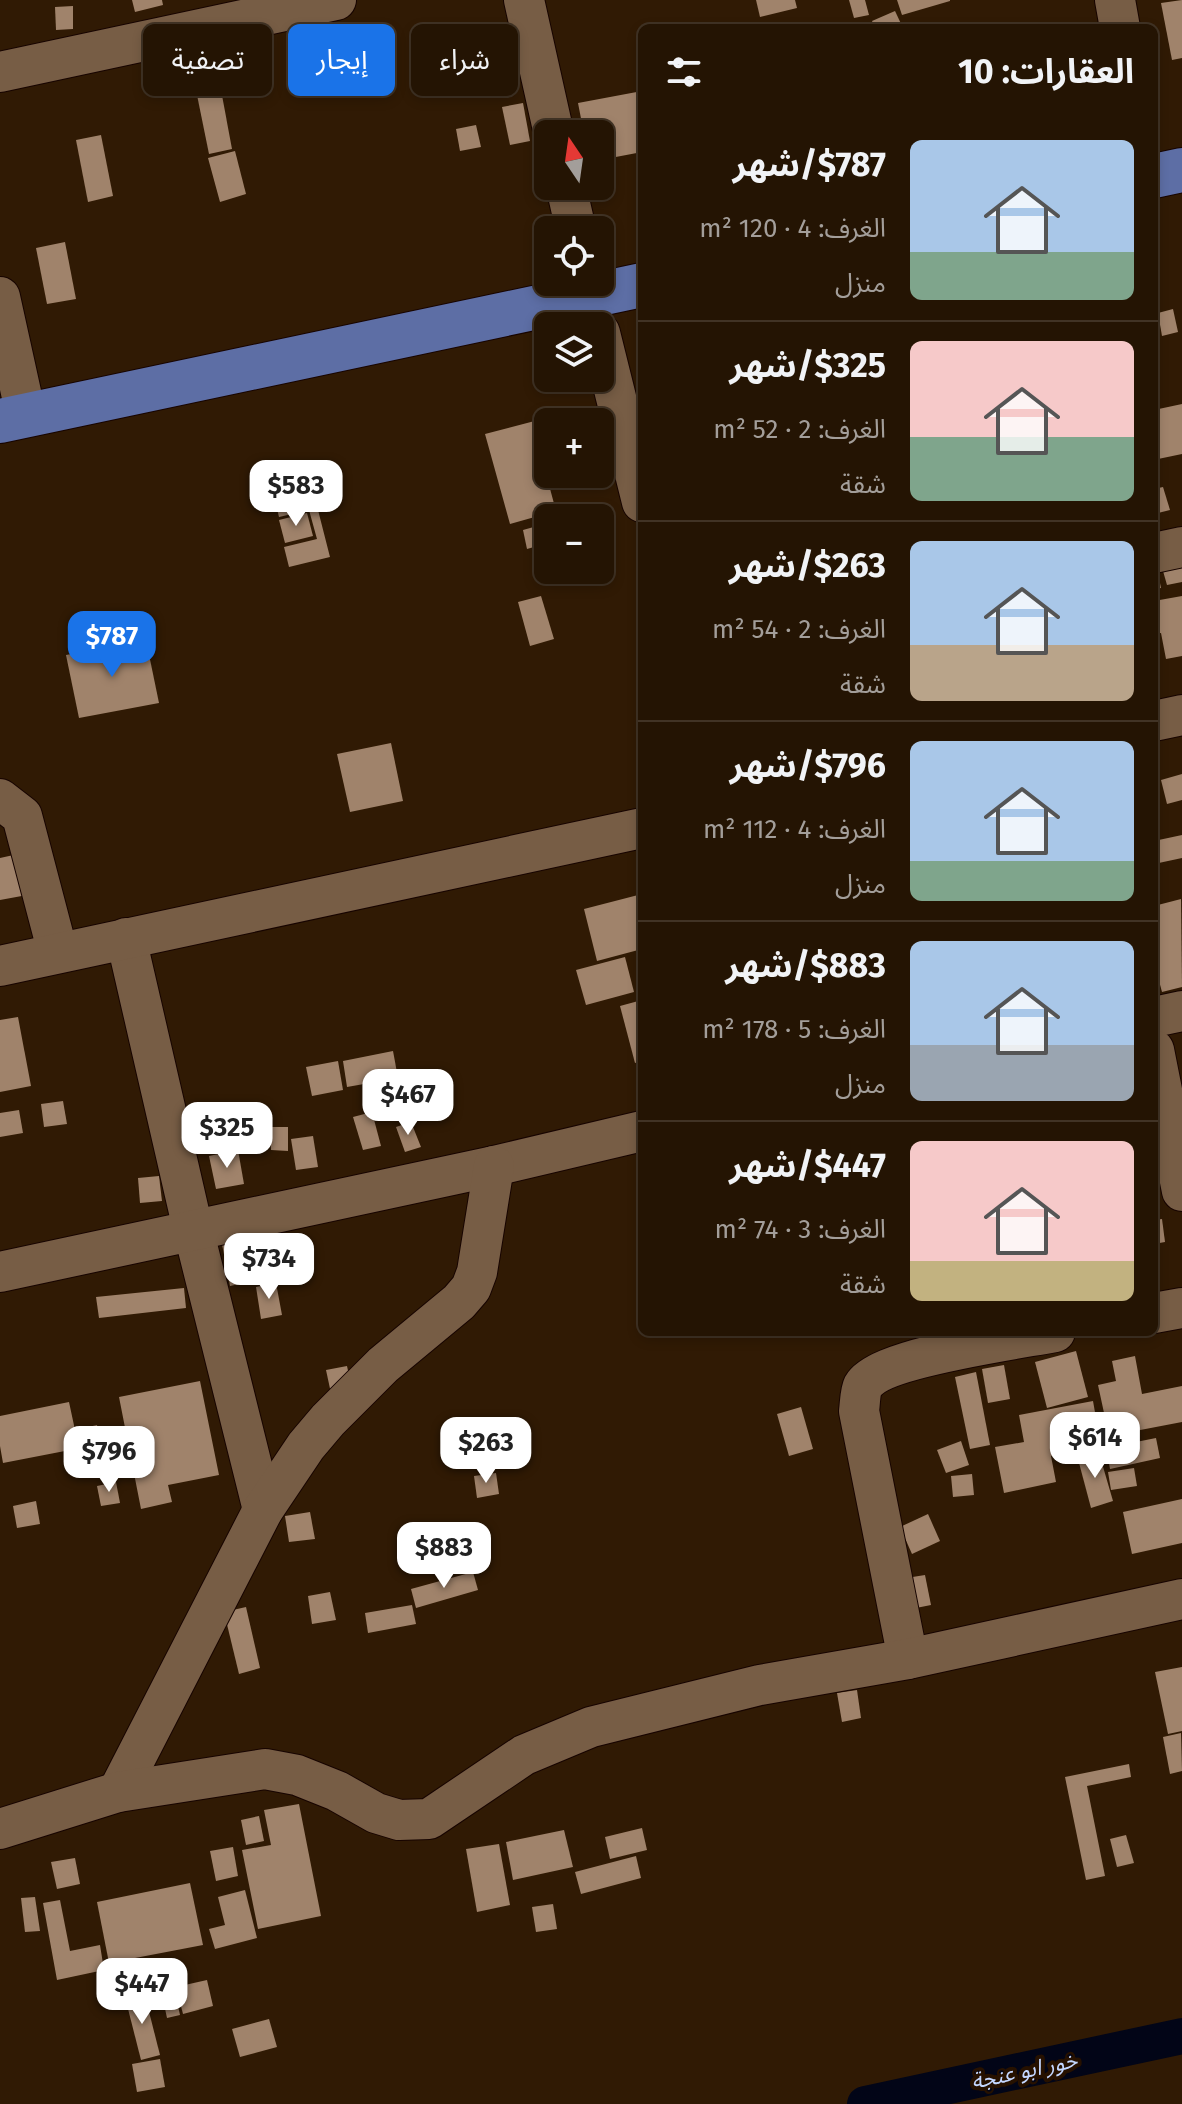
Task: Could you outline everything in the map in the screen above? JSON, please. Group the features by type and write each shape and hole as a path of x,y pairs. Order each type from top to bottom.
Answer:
{"main road":[{"path":"1158,175 1182,170"},
{"path":"13,418 594,309 638,287"}],"street":[{"path":"0,72 336,0"},
{"path":"524,0 551,120"},
{"path":"1115,0 1119,24"},
{"path":"0,297 13,418"},
{"path":"594,309 638,486"},
{"path":"1158,552 1182,547"},
{"path":"1158,720 1182,715"},
{"path":"0,799 22,816 58,953"},
{"path":"0,966 638,829"},
{"path":"126,938 193,1229 263,1510"},
{"path":"1158,1016 1182,1011"},
{"path":"1158,1070 1182,1191"},
{"path":"0,1272 638,1132"},
{"path":"118,1792 263,1510 306,1446 383,1365 433,1327 471,1288 477,1272 494,1166"},
{"path":"1158,1312 1182,1308"},
{"path":"908,1659 859,1411 863,1387 878,1372 927,1344 1012,1336"},
{"path":"0,1829 118,1792 265,1769 297,1775 337,1791 376,1813 399,1820 429,1819 524,1755 591,1727 760,1685 908,1659 1182,1599"}],"building":[{"path":"132,0 162,0 163,5 135,12"},
{"path":"756,0 795,0 797,8 760,17"},
{"path":"849,0 865,0 869,15 854,18"},
{"path":"897,0 950,0 950,1 902,15"},
{"path":"1182,0 1182,58 1172,60 1161,3"},
{"path":"73,6 73,29 56,30 55,7"},
{"path":"895,11 901,24 873,24 872,21"},
{"path":"638,92 638,153 614,157 614,120 581,120 578,103"},
{"path":"197,96 222,96 232,149 209,154"},
{"path":"523,103 530,141 510,145 502,107"},
{"path":"476,125 481,147 460,151 456,129"},
{"path":"101,135 113,196 88,202 76,140"},
{"path":"235,151 246,194 220,202 208,158"},
{"path":"65,242 76,299 47,304 36,248"},
{"path":"1173,309 1178,332 1162,336 1158,313"},
{"path":"1182,404 1182,454 1158,459 1158,409"},
{"path":"534,421 534,488 550,488 554,504 534,504 534,517 510,524 485,434"},
{"path":"307,467 330,557 289,567 284,547 317,539 309,510 279,517 269,476"},
{"path":"1163,487 1170,510 1158,513 1158,488"},
{"path":"307,513 313,536 285,543 279,520"},
{"path":"534,527 534,547 527,549 523,530"},
{"path":"1161,564 1182,566 1182,582 1167,585"},
{"path":"541,596 554,639 530,646 518,602"},
{"path":"1182,596 1182,656 1166,659 1161,633 1158,633 1158,600"},
{"path":"146,640 159,703 79,718 66,655"},
{"path":"391,743 403,801 350,812 337,754"},
{"path":"1182,774 1182,800 1167,804 1161,780"},
{"path":"1182,835 1182,858 1158,863 1158,840"},
{"path":"41,849 49,891 0,900 0,858"},
{"path":"638,895 638,950 597,961 584,909"},
{"path":"1181,899 1182,987 1162,992 1158,977 1158,905"},
{"path":"625,957 634,992 586,1005 576,970"},
{"path":"638,1001 638,1062 635,1063 620,1006"},
{"path":"18,1017 31,1086 0,1092 0,1020"},
{"path":"393,1051 398,1078 347,1087 343,1061"},
{"path":"338,1061 343,1090 312,1096 306,1067"},
{"path":"63,1101 67,1124 44,1127 41,1104"},
{"path":"19,1110 23,1133 0,1137 0,1113"},
{"path":"372,1112 381,1146 363,1150 353,1117"},
{"path":"411,1122 421,1147 405,1152 396,1127"},
{"path":"270,1127 288,1127 288,1151 271,1150"},
{"path":"313,1136 318,1167 296,1170 291,1139"},
{"path":"238,1150 244,1184 216,1189 209,1156"},
{"path":"159,1176 162,1201 140,1203 138,1178"},
{"path":"1162,1219 1165,1242 1158,1243 1158,1220"},
{"path":"253,1232 263,1279 230,1286 221,1239"},
{"path":"276,1283 282,1315 261,1319 256,1287"},
{"path":"184,1288 186,1308 99,1318 96,1297"},
{"path":"1076,1351 1088,1397 1047,1408 1035,1362"},
{"path":"1135,1356 1142,1394 1182,1386 1182,1422 1109,1436 1098,1385 1116,1381 1112,1361"},
{"path":"1004,1365 1010,1399 988,1403 982,1369"},
{"path":"347,1366 353,1394 332,1398 326,1370"},
{"path":"976,1372 990,1445 970,1449 955,1377"},
{"path":"200,1381 219,1475 168,1485 172,1502 141,1509 119,1397"},
{"path":"1093,1401 1101,1446 1051,1456 1056,1482 1004,1493 995,1447 1024,1442 1019,1415"},
{"path":"69,1402 75,1430 97,1425 101,1444 3,1463 0,1416"},
{"path":"801,1407 813,1449 789,1456 777,1414"},
{"path":"1156,1438 1160,1458 1110,1469 1106,1448"},
{"path":"961,1441 969,1465 946,1473 937,1450"},
{"path":"1099,1453 1113,1501 1091,1508 1078,1459"},
{"path":"1134,1468 1137,1486 1111,1490 1108,1472"},
{"path":"496,1473 499,1494 477,1498 474,1476"},
{"path":"972,1474 974,1495 953,1497 951,1476"},
{"path":"116,1482 120,1503 101,1506 97,1486"},
{"path":"1182,1499 1182,1543 1132,1554 1123,1512"},
{"path":"36,1501 40,1524 17,1528 13,1506"},
{"path":"310,1512 315,1539 289,1542 285,1516"},
{"path":"928,1514 940,1541 912,1554 900,1527"},
{"path":"473,1572 478,1590 416,1608 411,1589"},
{"path":"925,1575 931,1605 906,1610 900,1579"},
{"path":"330,1592 336,1620 312,1624 308,1596"},
{"path":"412,1605 416,1624 368,1633 365,1613"},
{"path":"246,1607 260,1668 239,1674 224,1612"},
{"path":"1182,1667 1182,1731 1168,1734 1155,1672"},
{"path":"857,1690 861,1718 842,1722 837,1693"},
{"path":"1181,1733 1182,1771 1170,1774 1163,1737"},
{"path":"1129,1764 1131,1777 1087,1786 1105,1876 1086,1880 1065,1777"},
{"path":"299,1804 321,1916 258,1929 242,1850 271,1845 264,1810"},
{"path":"259,1816 264,1841 246,1845 241,1820"},
{"path":"642,1828 647,1850 610,1859 605,1837"},
{"path":"564,1830 573,1867 513,1880 506,1842"},
{"path":"1126,1835 1134,1863 1117,1867 1110,1839"},
{"path":"499,1844 510,1905 477,1912 466,1849"},
{"path":"233,1847 238,1876 216,1881 210,1851"},
{"path":"636,1856 641,1878 581,1894 575,1872"},
{"path":"75,1858 80,1884 57,1889 51,1862"},
{"path":"190,1883 203,1945 109,1963 97,1902"},
{"path":"245,1890 257,1938 215,1949 209,1929 225,1925 218,1897"},
{"path":"35,1897 40,1931 25,1932 21,1898"},
{"path":"60,1900 70,1951 100,1945 104,1970 57,1980 43,1903"},
{"path":"553,1904 557,1929 536,1932 532,1907"},
{"path":"207,1980 213,2006 183,2014 176,1987"},
{"path":"174,1988 180,2015 167,2018 161,1990"},
{"path":"144,1992 160,2055 141,2060 125,1997"},
{"path":"269,2019 277,2047 240,2057 232,2029"},
{"path":"160,2059 165,2087 137,2092 132,2064"}],"waterway":[{"name":"خور ابو عنجة","path":"865,2104 1182,2036"}]}
